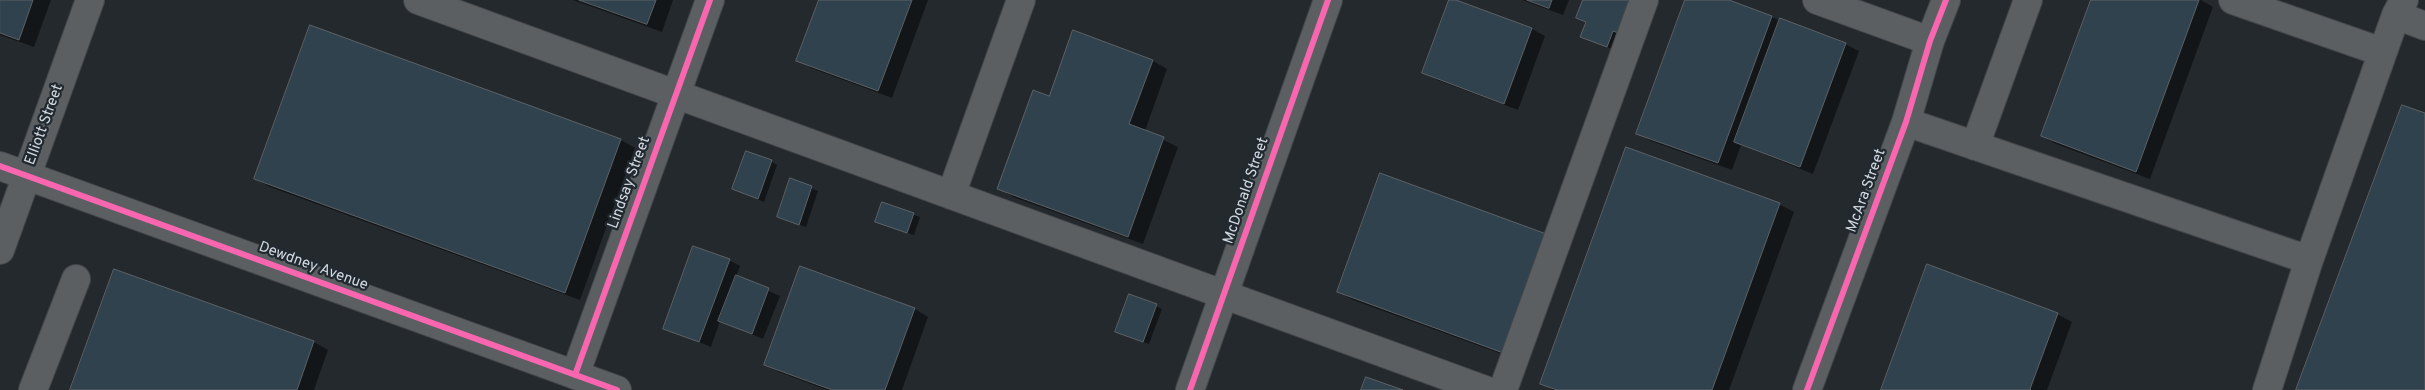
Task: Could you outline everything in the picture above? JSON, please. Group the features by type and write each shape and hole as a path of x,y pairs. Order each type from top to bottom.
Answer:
{"street":[{"name":"Elliott Street","path":"0,250 90,0"},
{"path":"418,0 675,96 1225,293 1485,390"},
{"name":"Lindsay Street","path":"575,374 710,0"},
{"path":"951,195 1021,0"},
{"name":"McDonald Street","path":"1190,390 1328,0"},
{"path":"1503,390 1644,0"},
{"path":"1817,0 1930,41"},
{"name":"McAra Street","path":"1807,390 1906,122 1930,41 1946,0"},
{"path":"1975,146 2028,0"},
{"path":"2233,0 2382,52"},
{"path":"2267,390 2309,260 2382,52 2400,7 2425,26"},
{"path":"1906,122 2309,260"},
{"name":"Dewdney Avenue","path":"0,166 617,390"},
{"path":"32,390 76,279"}],"building":[{"path":"0,0 33,0 19,40 0,33"},
{"path":"579,0 656,0 647,24"},
{"path":"819,0 912,0 878,91 796,61"},
{"path":"1449,0 1456,0 1532,28 1504,104 1422,73"},
{"path":"1527,0 1552,0 1549,8"},
{"path":"1583,0 1633,0 1621,34 1613,31 1607,47 1580,37 1586,22 1576,18"},
{"path":"1685,0 1729,0 1772,16 1718,163 1636,134"},
{"path":"2091,0 2199,0 2136,172 2041,136"},
{"path":"1780,18 1846,43 1800,167 1734,142"},
{"path":"310,25 621,139 565,293 254,179"},
{"path":"1073,30 1153,60 1129,124 1164,137 1128,237 997,189 1033,90 1049,96"},
{"path":"2402,105 2425,113 2425,390 2296,390"},
{"path":"1626,147 1780,203 1712,390 1557,390 1540,384"},
{"path":"746,151 772,160 758,199 732,189"},
{"path":"1380,173 1549,235 1506,354 1337,292"},
{"path":"790,178 812,186 799,225 777,217"},
{"path":"882,202 914,213 907,233 875,222"},
{"path":"693,246 730,259 699,342 663,329"},
{"path":"1927,264 2058,313 2031,390 1881,390"},
{"path":"800,266 915,308 885,390 832,390 764,365"},
{"path":"114,269 314,341 297,390 70,390"},
{"path":"736,275 769,288 752,334 718,321"},
{"path":"1129,294 1157,304 1143,342 1115,332"},
{"path":"1366,377 1403,390 1361,390"}],"cycle path":[{"path":"575,375 710,0"},
{"path":"1190,390 1328,0"},
{"path":"1807,390 1906,122 1930,41 1946,0"},
{"path":"0,166 617,390"}]}
